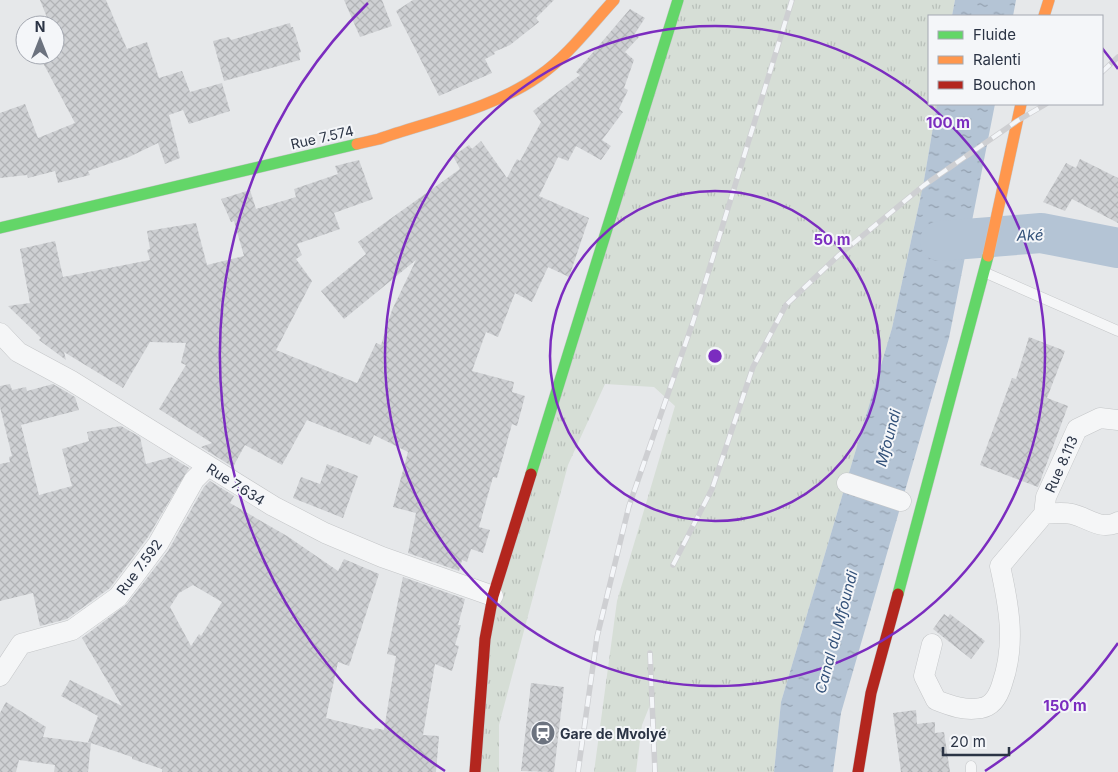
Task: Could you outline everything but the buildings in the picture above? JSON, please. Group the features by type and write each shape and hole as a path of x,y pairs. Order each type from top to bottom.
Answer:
{"main road":[{"name":"Rue 7.574","path":"0,228 379,139 506,96 539,76 566,54 614,0"},
{"path":"475,772 485,638 493,596 678,0"},
{"path":"1044,15 1049,0"},
{"path":"858,772 862,737 871,693 985,272 1021,105"}],"street":[{"name":"Rue 7.634","path":"0,333 18,352 70,380 272,506 325,533 382,557 493,596"},
{"name":"Rue 8.113","path":"932,644 924,676 936,700 958,708 983,708 997,699 1008,666 1010,628 1000,566 1044,514 1046,497 1076,429 1100,418 1118,420"},
{"name":"Rue 7.592","path":"0,676 21,644 72,630 118,597 158,544 194,480 208,466"},
{"path":"847,483 901,501"},
{"path":"1044,514 1060,513 1074,515 1109,526 1118,522"}],"lane":[{"path":"985,272 1118,331"}],"green space":[{"path":"678,0 955,0 952,15 928,15 928,105 937,105 923,186 892,328 781,702 774,772 655,772 652,700 642,725 636,772 594,772 617,601 675,406 654,387 605,384 568,465 499,725 499,772 475,772 485,639"}],"water":[{"path":"955,0 1016,0 1013,15 952,15"},
{"path":"937,105 995,105 949,338 841,713 833,772 774,772 781,702 892,328 923,186"}],"waterway":[{"name":"Aké","path":"940,241 1041,233 1118,248"}],"railway":[{"path":"578,772 597,637 629,506 693,322 792,0"},
{"path":"1103,71 1118,57"},
{"path":"673,565 712,489 753,367 786,305 839,255 923,186 1017,121 1044,105"},
{"path":"650,653 655,772"}],"traffic: fast":[{"path":"531,474 678,0"},
{"path":"0,228 357,144"},
{"path":"898,594 988,256"}],"traffic: slow":[{"path":"357,144 462,113 521,87 539,76 560,59 614,0"},
{"path":"1044,15 1049,0"},
{"path":"988,256 1021,105"}],"traffic: jam":[{"path":"475,772 485,639 493,596 531,474"},
{"path":"858,772 871,693 898,594"}],"place":[{"name":"Gare de Mvolyé","path":"543,733"}],"water label":[{"name":"Mfoundi","path":"888,438"},
{"name":"Canal du Mfoundi","path":"836,632"}]}
